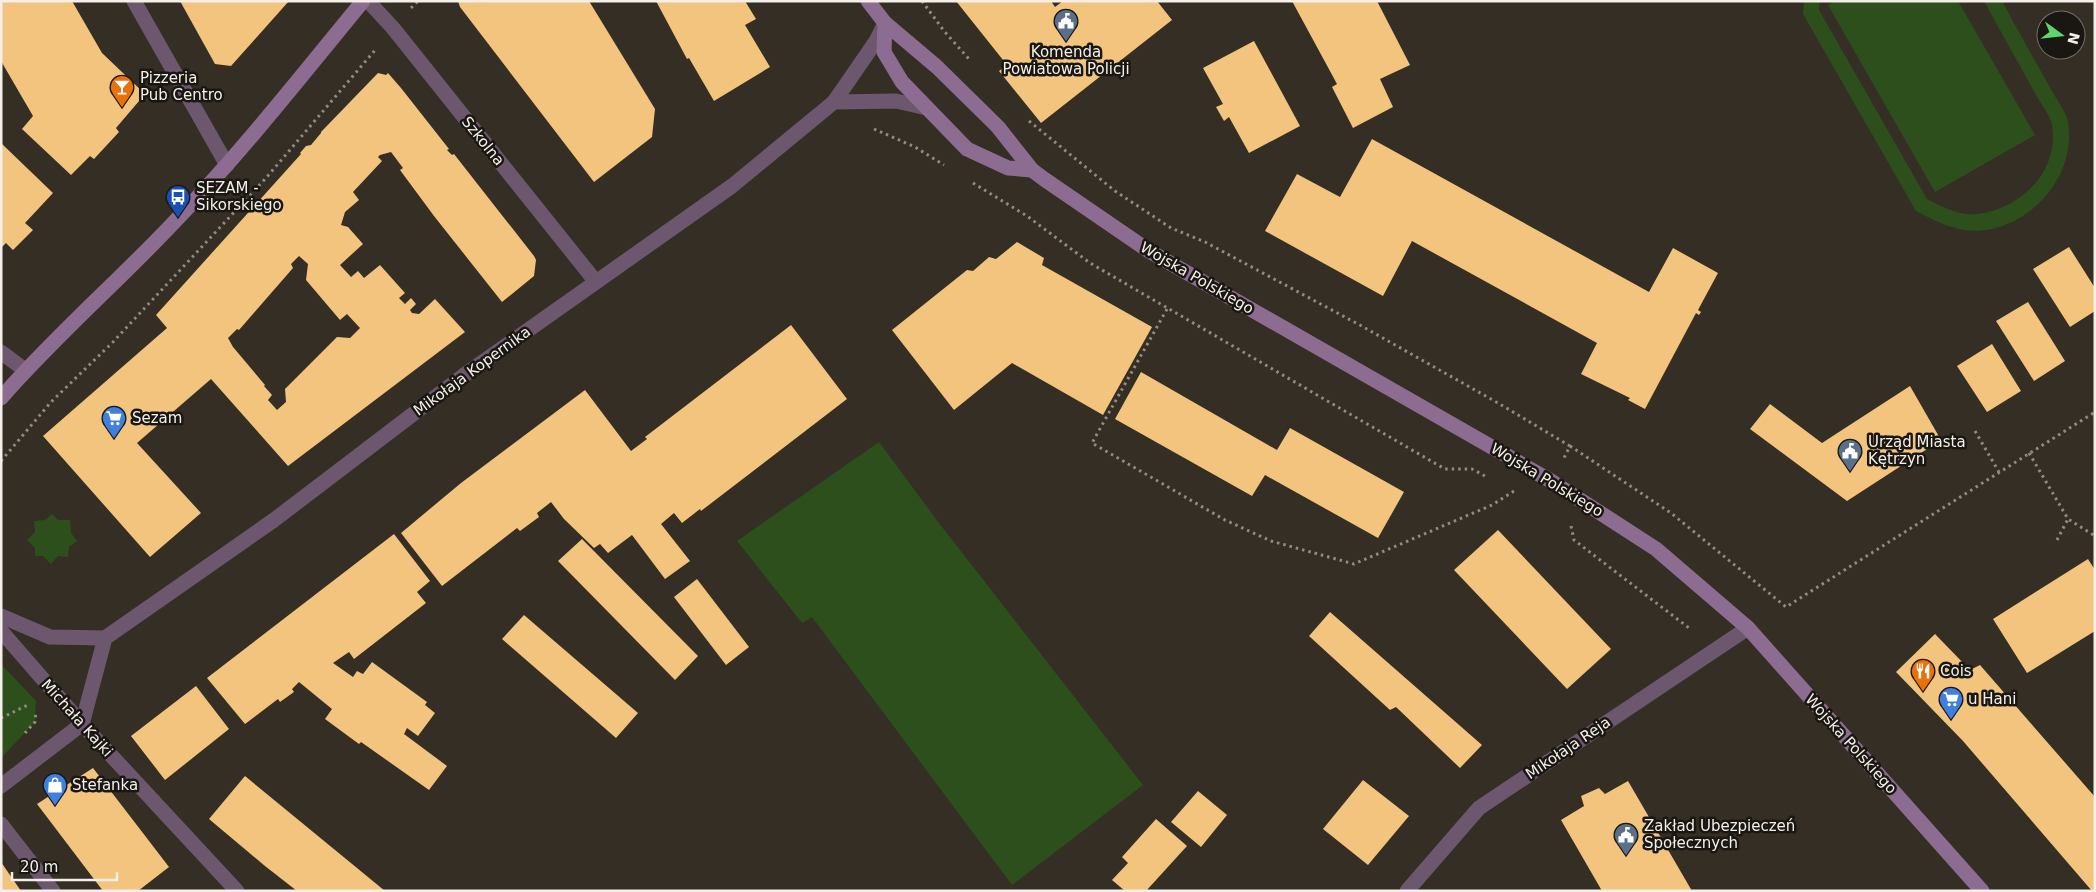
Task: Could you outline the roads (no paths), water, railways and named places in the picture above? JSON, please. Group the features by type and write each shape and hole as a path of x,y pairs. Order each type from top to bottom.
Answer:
{"street":[{"path":"134,1 227,165"},
{"path":"1,398 80,313 178,218 227,165 363,1"},
{"name":"Szkolna","path":"368,1 393,28 596,282"},
{"name":"Wojska Polskiego","path":"868,1 885,23 937,67 998,127 1032,170 1149,251 1551,481 1656,549 1748,628 1982,891"},
{"name":"Wojska Polskiego","path":"885,23 884,52 902,82 967,150 1008,168 1032,170"},
{"name":"Mikołaja Kopernika","path":"105,638 274,520 463,376 732,186 834,102 876,41 885,23"},
{"path":"834,102 896,101 927,108"},
{"path":"1,352 25,370"},
{"path":"1,616 50,637 105,638 82,724 1,786"},
{"name":"Mikołaja Reja","path":"1407,891 1479,808 1748,628"},
{"name":"Michała Kajki","path":"1,631 82,724 237,891"},
{"path":"1,824 53,891"}],"place":[{"name":"Komenda Powiatowa Policji","path":"1066,42"},
{"name":"Pizzeria Pub Centro","path":"122,108"},
{"name":"SEZAM - Sikorskiego","path":"178,218"},
{"name":"Sezam","path":"114,439"},
{"name":"Urząd Miasta Kętrzyn","path":"1850,472"},
{"name":"Cois","path":"1923,692"},
{"name":"u Hani","path":"1951,720"},
{"name":"Stefanka","path":"55,806"},
{"name":"Zakład Ubezpieczeń Społecznych","path":"1626,856"}]}
